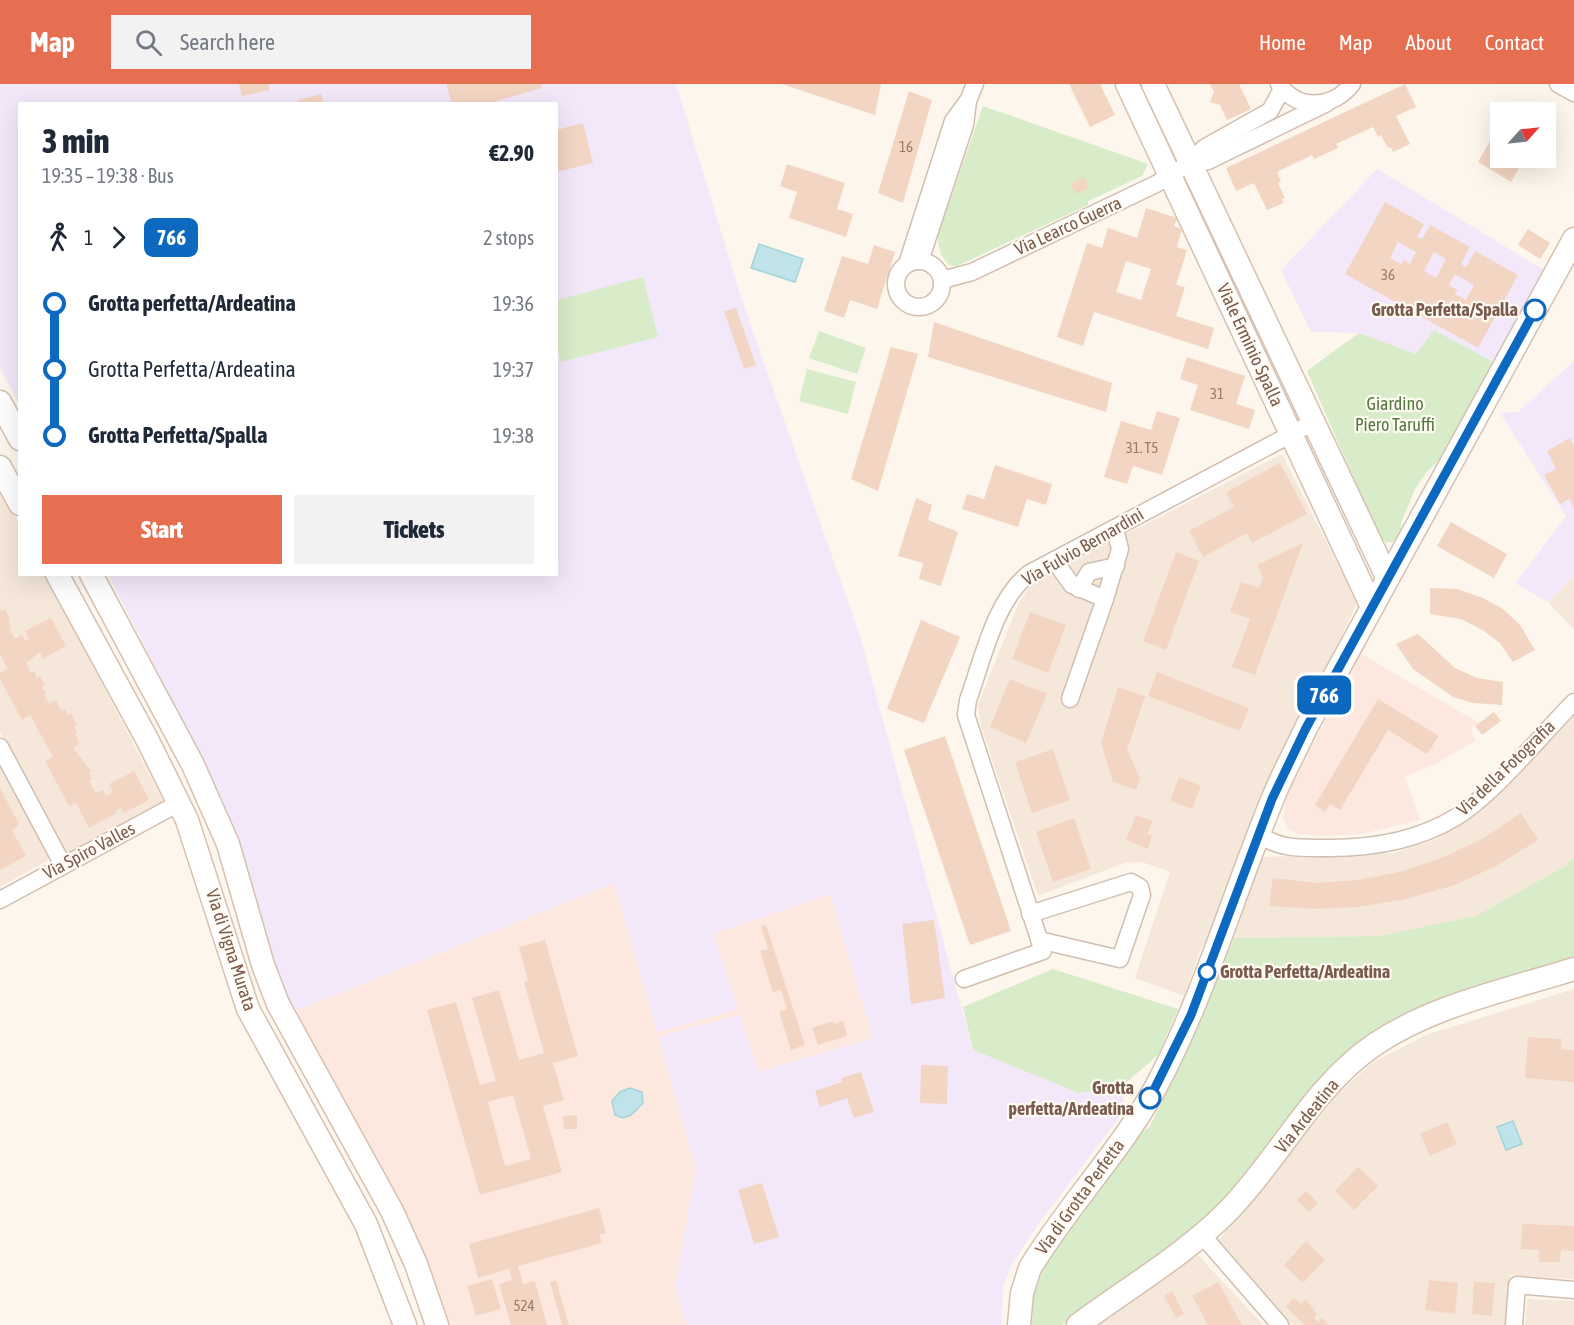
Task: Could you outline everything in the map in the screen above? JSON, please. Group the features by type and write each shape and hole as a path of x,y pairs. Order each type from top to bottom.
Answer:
{"main road":[{"name":"Viale Erminio Spalla","path":"1127,84 1372,607"},
{"name":"Viale Erminio Spalla","path":"1153,84 1388,577"},
{"name":"Via di Grotta Perfetta","path":"1019,1325 1022,1293 1030,1268 1130,1128 1170,1060 1194,1007 1259,834 1306,728 1574,239"},
{"path":"0,402 18,435"},
{"path":"0,467 18,500"},
{"name":"Via di Vigna Murata","path":"58,576 179,803 204,867 244,1000 366,1224 405,1325"},
{"name":"Via di Vigna Murata","path":"92,576 200,780 231,855 274,995 290,1029 398,1222 420,1275 437,1325"},
{"name":"Via Ardeatina","path":"1085,1323 1202,1235 1248,1189 1333,1082 1374,1046 1411,1024 1445,1009 1574,969"}],"street":[{"path":"914,263 933,266 942,280 941,292 932,304 918,308 911,306 899,296 898,275 914,263 928,217 965,125 968,101 975,84"},
{"path":"1349,87 1367,84"},
{"path":"1558,84 1574,93"},
{"path":"1281,87 1303,102 1327,103"},
{"name":"Via Learco Guerra","path":"942,280 972,272 1171,175 1190,163 1210,144 1270,111 1281,87"},
{"name":"Via Learco Guerra","path":"1190,163 1208,161 1327,103 1349,87"},
{"name":"Via Fulvio Bernardini","path":"1039,940 966,715 968,700 1003,604 1021,580 1054,560 1314,422"},
{"path":"1070,699 1116,566 1120,549 1115,528"},
{"path":"1054,560 1065,580 1079,589 1105,599"},
{"path":"1079,589 1089,572 1116,566"},
{"name":"Via della Fotografia","path":"1259,834 1270,842 1286,846 1332,848 1384,843 1424,832 1446,823 1469,808 1574,702"},
{"path":"0,747 63,865"},
{"name":"Via Spiro Valles","path":"0,900 179,803"},
{"path":"1030,914 1131,882 1140,887 1142,895 1120,959 1039,940"},
{"path":"964,979 1043,951 1039,940"},
{"path":"315,1132 341,1117"},
{"path":"1202,1235 1280,1325"},
{"path":"1514,1325 1517,1285 1574,1290"}],"shaded area":[{"path":"0,84 676,84 742,300 860,636 973,1050 1079,1093 1122,1086 1124,1111 1039,1223 1012,1264 1003,1287 1001,1325 687,1325 675,1287 696,1169 658,1037 739,1015 759,1072 873,1038 830,894 713,934 738,1009 657,1032 614,883 290,1013 237,844 173,701 109,576 558,576 558,102 18,102 18,402 0,367"},
{"path":"1377,169 1546,271 1495,363 1434,330 1416,354 1359,333 1311,332 1281,270"},
{"path":"1574,361 1574,576 1548,602 1515,583 1566,516 1500,413 1518,412"},
{"path":"1282,454 1357,603 1261,807 1209,937 1201,949 1184,996 1135,978 1170,872 1142,862 1124,863 1038,896 981,727 978,705 1019,602 1033,582"},
{"path":"0,486 18,522 18,576 47,576 165,805 65,858 0,732"},
{"path":"1574,576 1574,629 1548,602"},
{"path":"1360,653 1479,723 1471,728 1475,741 1439,762 1405,777 1420,820 1362,834 1326,836 1297,834 1288,828 1283,818 1287,795"},
{"path":"1574,715 1574,857 1567,865 1477,916 1379,936 1234,938 1261,857 1394,853 1437,839 1473,817"},
{"path":"0,758 50,852 47,861 0,887"},
{"path":"614,883 657,1032 713,934 830,893 873,1038 759,1072 658,1037 696,1169 675,1287 687,1325 450,1325 420,1244 290,1013"},
{"path":"1574,989 1574,1279 1510,1275 1506,1325 1292,1325 1217,1242 1339,1093 1372,1063 1426,1035"},
{"path":"1197,1254 1263,1325 1100,1325"},
{"path":"1527,1299 1574,1301 1574,1325 1525,1325"}],"green space":[{"path":"983,106 1148,164 1142,176 1088,201 1088,205 957,266 951,266 940,252 938,235"},
{"path":"643,277 658,337 561,362 558,349 558,300"},
{"name":"Giardino Piero Taruffi","path":"1434,330 1495,363 1445,454 1426,473 1415,489 1401,523 1401,533 1392,542 1386,543 1379,536 1307,371 1359,333 1416,354"},
{"path":"819,331 866,348 857,374 809,358"},
{"path":"807,369 856,382 848,414 799,401"},
{"path":"1574,857 1574,959 1361,1042 1312,1086 1219,1209 1196,1231 1062,1325 1032,1325 1034,1293 1050,1254 1131,1143 1150,1126 1186,1053 1234,938 1379,936 1476,916 1567,865"},
{"path":"1053,969 1178,1009 1158,1055 1122,1086 1079,1093 973,1050 963,1007"}],"water":[{"path":"759,244 803,259 795,282 751,268"},
{"path":"630,1088 642,1092 643,1103 631,1115 623,1118 615,1115 612,1101 620,1092"},
{"path":"1513,1121 1522,1144 1506,1150 1497,1127"}],"building":[{"path":"239,84 268,84 270,90 242,96"},
{"path":"446,84 541,84 542,88 493,102 451,102"},
{"path":"782,84 881,84 875,115"},
{"path":"1069,84 1100,84 1115,115 1090,127"},
{"path":"1210,84 1239,84 1251,109 1227,120 1220,105 1210,102 1214,92"},
{"path":"1405,84 1416,107 1396,116 1410,144 1393,152 1381,135 1378,137 1373,127 1336,144 1338,148 1314,159 1312,155 1277,172 1281,182 1278,183 1285,198 1282,199 1284,203 1267,210 1254,183 1236,191 1226,168"},
{"path":"909,91 932,100 903,203 878,193"},
{"path":"321,94 323,102 298,102 298,100"},
{"path":"583,123 593,163 558,172 558,129"},
{"path":"1490,141 1490,168 1519,168 1511,182 1478,162"},
{"path":"787,164 845,183 837,209 853,214 846,237 789,218 797,192 780,186"},
{"path":"1084,177 1089,188 1076,194 1070,184"},
{"path":"1385,202 1424,224 1417,237 1422,239 1430,225 1470,247 1461,264 1466,267 1475,251 1518,275 1478,348 1345,274","holes":["1398,242 1416,252 1410,264 1404,260 1401,264 1390,258","1434,252 1446,259 1436,278 1424,271","1455,274 1474,285 1466,300 1455,294 1457,290 1449,285"]},
{"path":"1146,208 1177,218 1174,226 1182,229 1177,247 1187,250 1176,285 1185,287 1176,316 1214,328 1208,349 1094,312 1083,346 1057,337 1087,243 1102,248 1108,228 1137,238","holes":["1126,261 1151,269 1141,300 1116,292"]},
{"path":"1528,229 1550,243 1540,259 1518,245"},
{"path":"874,245 895,252 877,309 850,300 844,318 824,311 842,256 868,264"},
{"path":"736,308 756,365 744,369 724,311"},
{"path":"934,322 1112,383 1106,412 928,357"},
{"path":"891,347 918,354 878,491 851,479"},
{"path":"1187,357 1245,376 1236,404 1255,410 1249,429 1190,410 1198,385 1180,379"},
{"path":"1157,411 1180,418 1162,475 1133,466 1127,484 1104,477 1121,421 1151,430"},
{"path":"1570,438 1574,446 1574,509 1570,499 1560,504 1544,475 1556,469 1547,451"},
{"path":"1280,463 1307,514 1252,543 1247,533 1203,557 1189,531 1234,507 1226,492"},
{"path":"995,465 1052,484 1046,505 1027,499 1018,527 962,509 967,494 984,499"},
{"path":"916,498 932,505 928,520 958,532 941,586 919,579 923,563 898,556"},
{"path":"1451,522 1507,554 1494,578 1437,546"},
{"path":"1303,543 1255,675 1232,667 1250,619 1230,612 1241,582 1259,588 1263,577 1257,565"},
{"path":"1176,552 1199,561 1166,650 1143,641"},
{"path":"1430,588 1457,589 1483,598 1503,609 1520,625 1535,650 1513,662 1500,643 1484,631 1461,619 1430,614"},
{"path":"0,607 2,611 5,609 10,619 8,620 11,627 9,628 15,639 22,635 25,641 29,639 25,631 51,618 66,646 43,659 40,652 26,663 31,673 34,671 37,678 40,676 45,685 42,687 49,704 56,700 61,710 65,709 68,715 71,713 77,725 74,727 77,732 75,734 80,744 73,748 91,771 89,773 92,779 89,781 96,793 103,790 106,796 113,792 109,784 134,771 149,800 124,813 121,808 115,811 117,813 89,828 76,803 69,806 45,761 53,757 30,715 22,720 0,679 0,673 8,669 0,654"},
{"path":"1030,612 1066,625 1048,673 1012,659"},
{"path":"921,620 960,637 924,723 887,709"},
{"path":"1418,634 1455,668 1477,678 1503,682 1502,705 1473,703 1453,697 1413,669 1396,644"},
{"path":"1157,672 1249,708 1240,731 1148,696"},
{"path":"1010,679 1047,694 1026,743 990,727"},
{"path":"1118,687 1145,696 1127,750 1140,778 1136,790 1113,782 1101,743"},
{"path":"1378,699 1439,736 1427,754 1388,730 1340,810 1330,804 1325,812 1315,805"},
{"path":"1494,712 1501,721 1482,735 1475,726"},
{"path":"945,736 1011,931 970,945 904,750"},
{"path":"1053,749 1070,800 1032,813 1015,762"},
{"path":"1179,777 1201,786 1192,809 1170,801"},
{"path":"0,788 19,824 12,830 26,856 0,870"},
{"path":"1521,813 1538,840 1496,866 1455,885 1406,899 1358,907 1316,909 1269,906 1273,878 1316,883 1358,880 1399,872 1444,857 1484,838"},
{"path":"1136,815 1153,821 1147,834 1152,836 1148,849 1126,840"},
{"path":"1074,818 1091,869 1053,882 1036,832"},
{"path":"934,920 945,998 911,1004 902,924"},
{"path":"766,925 805,1045 791,1050 779,1012 787,1009 781,990 773,992 760,951 768,949 761,926"},
{"path":"545,940 578,1056 553,1063 564,1100 543,1106 562,1172 480,1195 427,1010 456,1002 480,1085 496,1081 472,998 499,990 519,1060 544,1053 524,982 528,981 519,947","holes":["513,1095 531,1159 505,1166 488,1102"]},
{"path":"833,1021 834,1024 843,1021 847,1036 818,1045 812,1028"},
{"path":"1528,1037 1562,1039 1561,1049 1574,1050 1574,1082 1525,1078"},
{"path":"921,1065 948,1066 947,1104 920,1103"},
{"path":"861,1072 874,1112 854,1118 847,1098 820,1107 815,1091 842,1082 841,1078"},
{"path":"577,1115 577,1129 564,1129 563,1116"},
{"path":"1447,1122 1457,1144 1430,1156 1420,1134"},
{"path":"1358,1167 1378,1186 1354,1210 1335,1191"},
{"path":"762,1183 779,1237 754,1244 738,1190"},
{"path":"1306,1191 1318,1203 1309,1212 1297,1200"},
{"path":"599,1208 606,1233 599,1235 602,1243 518,1266 523,1284 535,1281 547,1325 511,1325 499,1284 512,1280 509,1269 478,1278 469,1244"},
{"path":"1522,1224 1574,1226 1574,1251 1561,1250 1560,1262 1539,1262 1539,1250 1521,1249"},
{"path":"1306,1241 1325,1260 1303,1283 1284,1265"},
{"path":"492,1279 501,1309 476,1316 467,1286"},
{"path":"556,1280 569,1325 562,1325 550,1282"},
{"path":"1429,1280 1458,1283 1455,1314 1425,1310"},
{"path":"1218,1282 1242,1325 1208,1325 1192,1296"},
{"path":"1474,1282 1495,1283 1492,1316 1472,1314"},
{"path":"1172,1291 1184,1314 1176,1318 1164,1296"},
{"path":"1294,1298 1301,1304 1306,1299 1317,1314 1314,1317 1318,1322 1322,1318 1328,1325 1304,1325 1286,1306"}],"bus line":[{"name":"766","path":"1150,1098 1191,1015 1278,785 1306,728 1535,310"}],"place":[{"name":"Grotta Perfetta/Spalla","path":"1535,310"},
{"name":"Grotta Perfetta/Ardeatina","path":"1207,972"},
{"name":"Grotta perfetta/Ardeatina","path":"1150,1098"}]}
